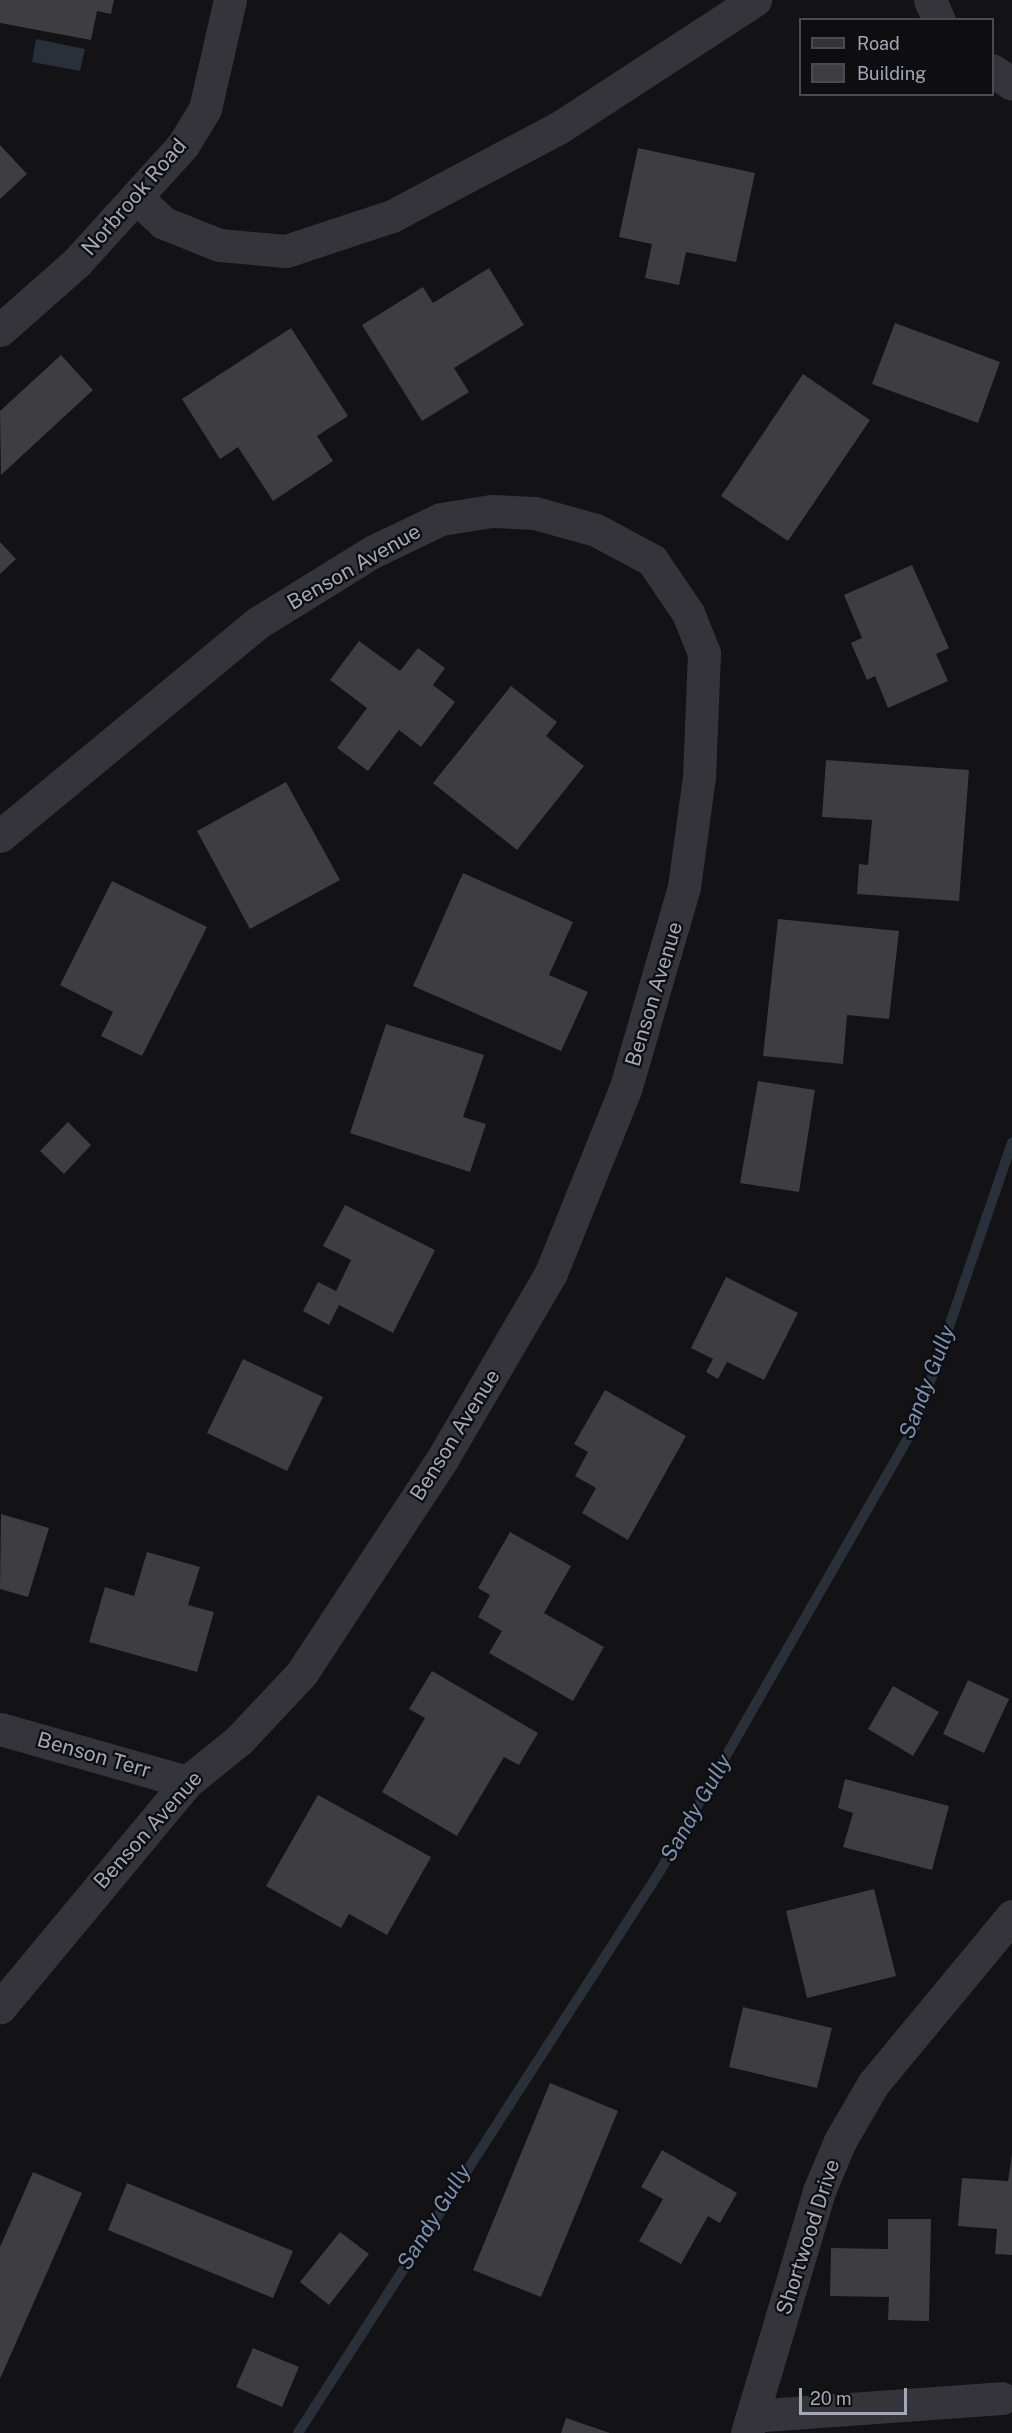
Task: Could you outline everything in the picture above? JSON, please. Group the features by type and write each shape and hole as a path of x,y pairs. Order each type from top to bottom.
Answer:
{"street":[{"name":"Norbrook Road","path":"0,330 138,200 205,109 230,0"},
{"path":"138,200 164,223 219,245 286,251 393,216 529,143 755,0"},
{"path":"930,0 938,18"},
{"path":"994,71 1012,84"},
{"name":"Benson Avenue","path":"0,837 259,622 372,552 441,519 491,512 535,513 596,530 652,560 688,614 704,653 699,777 682,898 626,1087 550,1272 443,1458 301,1674 239,1740 187,1782 0,2007"},
{"name":"Benson Terr","path":"0,1729 187,1782"},
{"name":"Shortwood Drive","path":"750,2424 819,2191 840,2141 873,2084 1012,1916"},
{"path":"750,2424 1001,2398"}],"shaded area":[{"path":"36,39 85,49 80,71 32,62"}],"building":[{"path":"0,0 114,0 111,14 97,11 91,40 0,23"},
{"path":"0,145 27,174 0,199"},
{"path":"638,148 755,173 736,262 686,252 679,285 645,278 652,244 619,237"},
{"path":"489,268 524,325 454,368 469,392 422,421 362,325 423,287 433,303"},
{"path":"895,323 1000,362 978,423 872,384"},
{"path":"291,328 348,416 317,436 333,461 273,501 238,447 220,459 182,399"},
{"path":"61,355 93,390 1,475 0,411"},
{"path":"803,374 870,420 788,541 721,496"},
{"path":"0,542 16,559 0,574"},
{"path":"912,565 949,648 936,654 948,681 888,708 875,676 867,680 851,643 862,638 844,595"},
{"path":"359,641 400,671 418,648 445,668 433,685 455,702 421,747 399,730 368,771 337,748 367,708 330,680"},
{"path":"511,686 557,722 546,736 584,766 517,850 433,783"},
{"path":"826,760 969,770 959,901 857,894 859,864 868,865 872,820 822,817"},
{"path":"286,782 340,880 250,929 197,831"},
{"path":"463,873 573,922 549,975 588,992 561,1051 413,986"},
{"path":"112,881 207,927 142,1056 101,1036 113,1012 60,985"},
{"path":"778,919 899,931 889,1019 847,1015 843,1064 763,1056"},
{"path":"386,1024 484,1055 463,1117 486,1124 470,1172 350,1133"},
{"path":"758,1081 815,1090 799,1192 740,1183"},
{"path":"68,1122 91,1145 64,1174 40,1151"},
{"path":"345,1205 435,1250 393,1333 339,1305 329,1325 303,1311 318,1282 336,1291 351,1260 323,1246"},
{"path":"726,1277 798,1313 764,1380 727,1362 718,1379 706,1372 713,1359 691,1348"},
{"path":"243,1359 323,1397 287,1471 207,1433"},
{"path":"605,1390 686,1436 628,1540 582,1513 596,1488 575,1476 588,1452 574,1444"},
{"path":"1,1514 49,1528 28,1597 0,1589"},
{"path":"510,1532 571,1566 544,1613 604,1647 573,1701 489,1653 502,1631 478,1617 490,1595 478,1588"},
{"path":"147,1552 200,1567 188,1605 214,1612 197,1672 89,1642 105,1587 134,1596"},
{"path":"432,1671 538,1733 519,1765 504,1757 457,1836 382,1792 425,1718 409,1709"},
{"path":"968,1680 1009,1699 984,1753 943,1734"},
{"path":"893,1686 939,1712 913,1756 868,1729"},
{"path":"845,1779 949,1806 932,1870 843,1847 853,1813 838,1808"},
{"path":"318,1795 431,1857 387,1935 349,1914 341,1928 266,1886"},
{"path":"874,1889 896,1976 807,1998 786,1911"},
{"path":"743,2007 832,2028 817,2088 729,2067"},
{"path":"550,2083 618,2111 541,2297 473,2270"},
{"path":"662,2150 737,2193 720,2223 708,2216 681,2264 639,2241 663,2199 641,2187"},
{"path":"1012,2154 1012,2255 995,2254 997,2229 958,2226 962,2178 1008,2181"},
{"path":"33,2172 82,2193 0,2379 0,2247"},
{"path":"127,2183 293,2251 273,2298 108,2230"},
{"path":"888,2219 931,2219 929,2321 888,2320 889,2297 830,2296 831,2248 888,2249"},
{"path":"340,2232 369,2254 329,2305 300,2282"},
{"path":"253,2348 299,2367 282,2407 236,2387"},
{"path":"566,2418 610,2433 561,2433"}],"waterway":[{"name":"Sandy Gully","path":"298,2433 660,1871 915,1426 1012,1142"}]}
